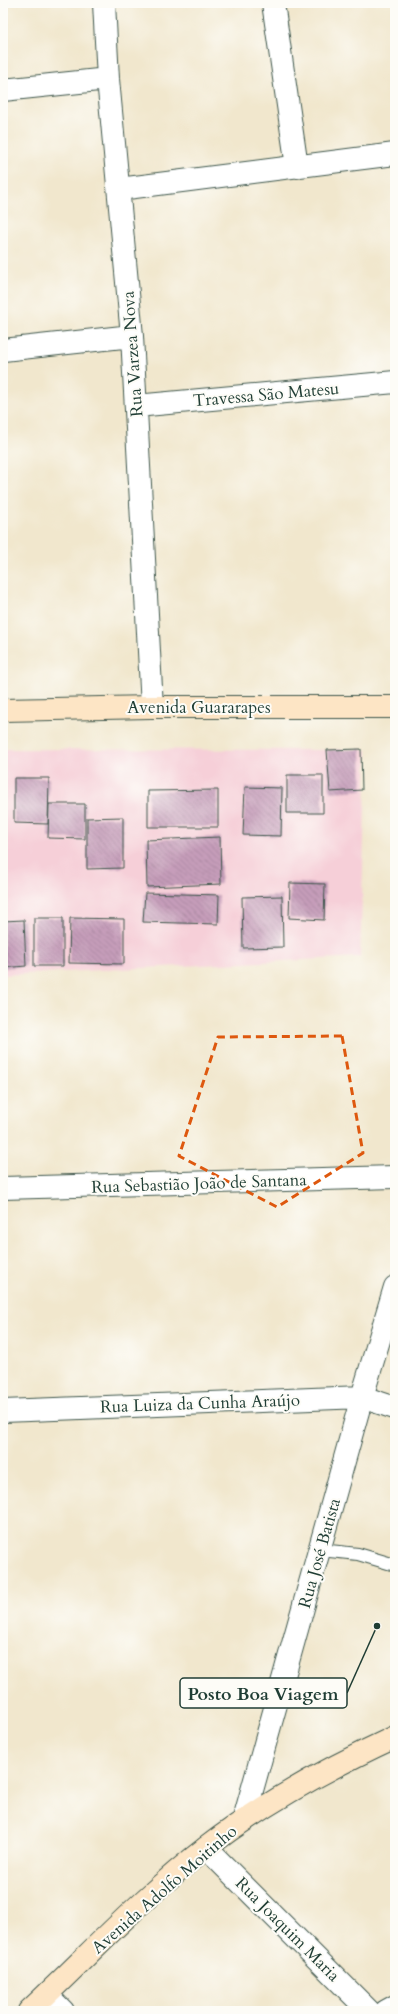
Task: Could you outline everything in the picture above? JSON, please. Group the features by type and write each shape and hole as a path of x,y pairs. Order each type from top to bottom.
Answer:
{"street":[{"name":"Rua Varzea Nova","path":"104,3 108,79 132,336 152,707"},
{"path":"273,3 297,167"},
{"path":"3,90 108,79"},
{"path":"119,189 395,154"},
{"path":"3,350 132,336"},
{"name":"Travessa São Matesu","path":"136,406 395,382"},
{"name":"Avenida Guararapes","path":"3,710 152,707 395,707"},
{"name":"Rua Sebastião João de Santana","path":"3,1188 395,1177"},
{"name":"Rua José Batista","path":"244,1820 362,1397 395,1287"},
{"name":"Rua Luiza da Cunha Araújo","path":"3,1411 362,1397 395,1408"},
{"name":"Avenida Adolfo Moitinho","path":"30,2011 109,1933 206,1848 244,1820 308,1782 395,1737"},
{"name":"Rua Joaquim Maria","path":"206,1848 369,2011"},
{"path":"47,1995 63,2011"},
{"path":"386,2011 395,2006"}],"lane":[{"path":"320,1550 358,1554 395,1565"}],"highlighted area":[{"path":"342,1036 363,1153 277,1207 179,1156 218,1037"}],"shaded area":[{"path":"3,749 367,750 360,957 3,975"}],"building":[{"path":"361,749 362,790 330,792 327,750"},
{"path":"287,775 323,775 323,813 287,813"},
{"path":"14,778 49,778 48,824 14,823"},
{"path":"245,787 282,788 281,836 243,835"},
{"path":"218,790 218,827 148,827 148,791"},
{"path":"49,804 85,804 85,839 48,838"},
{"path":"123,817 123,868 87,869 87,818"},
{"path":"220,837 221,884 147,887 146,840"},
{"path":"290,883 325,884 324,920 289,918"},
{"path":"145,893 219,895 218,924 143,922"},
{"path":"282,896 283,947 243,948 242,897"},
{"path":"34,918 63,918 63,966 34,966"},
{"path":"70,918 124,919 124,964 69,963"},
{"path":"24,920 26,966 3,968 3,921"}],"place":[{"name":"Posto Boa Viagem","path":"377,1626"}]}
